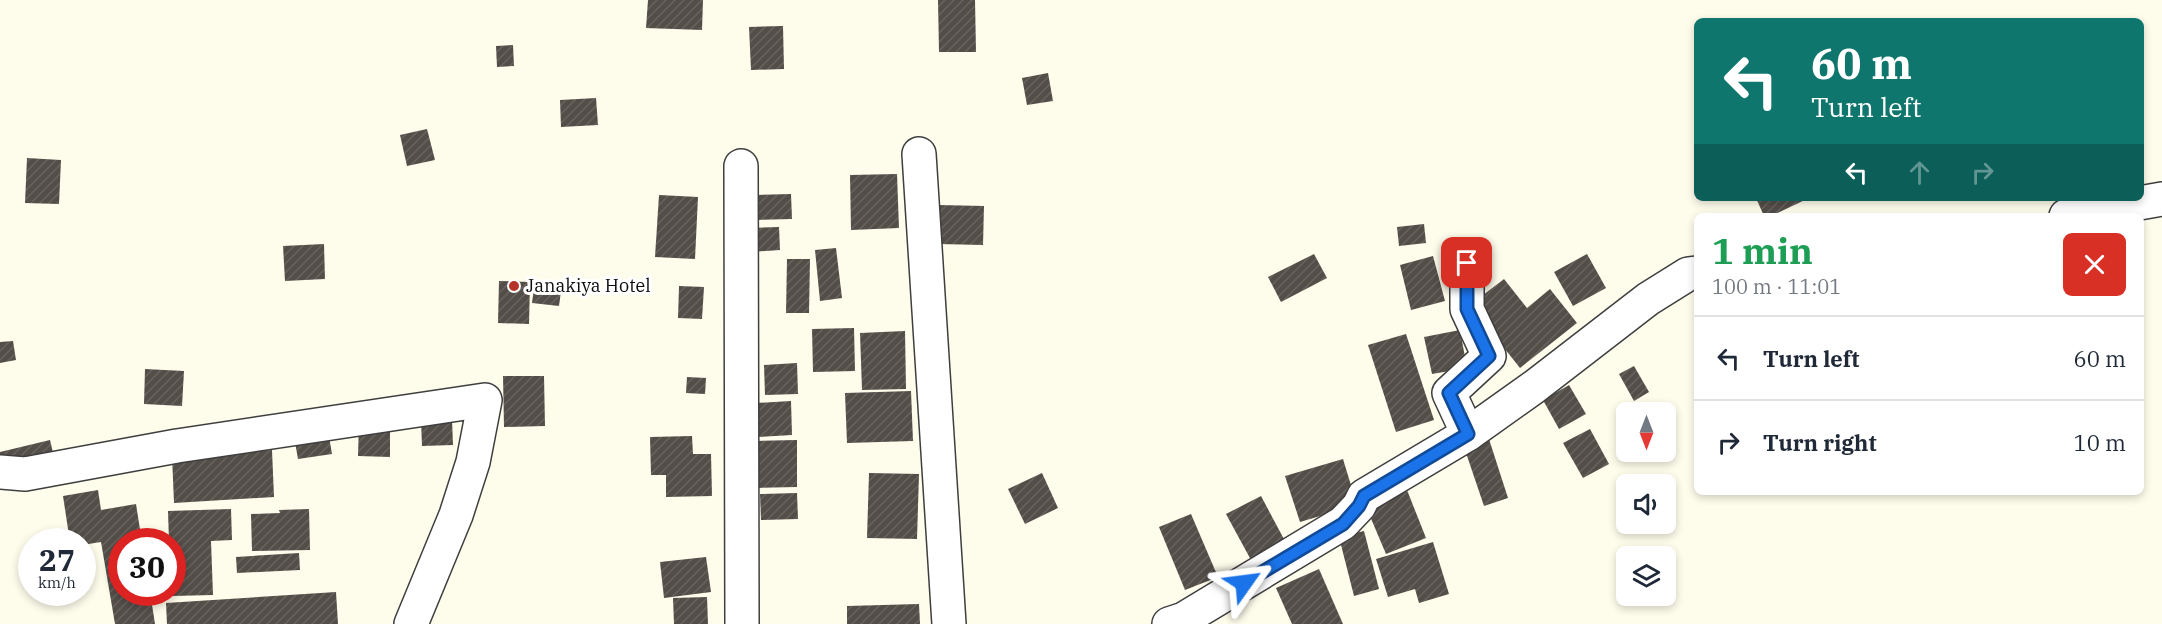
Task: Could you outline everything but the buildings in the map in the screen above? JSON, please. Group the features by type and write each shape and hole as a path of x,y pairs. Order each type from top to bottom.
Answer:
{"street":[{"path":"919,154 949,624"},
{"path":"741,166 742,624"},
{"path":"2083,213 2162,199"},
{"path":"1467,263 1467,309 1489,356 1449,393 1468,434"},
{"path":"1168,624 1184,619 1343,524 1359,506 1364,496 1468,434 1534,387 1648,299 1688,274 1694,273"},
{"path":"0,472 25,474 177,446 485,400 474,462 456,515 411,624"}],"place":[{"name":"Janakiya Hotel","path":"514,286"}],"route":[{"path":"1244,583 1343,524 1359,506 1364,496 1468,434 1449,393 1489,356 1467,309 1467,263"}]}
